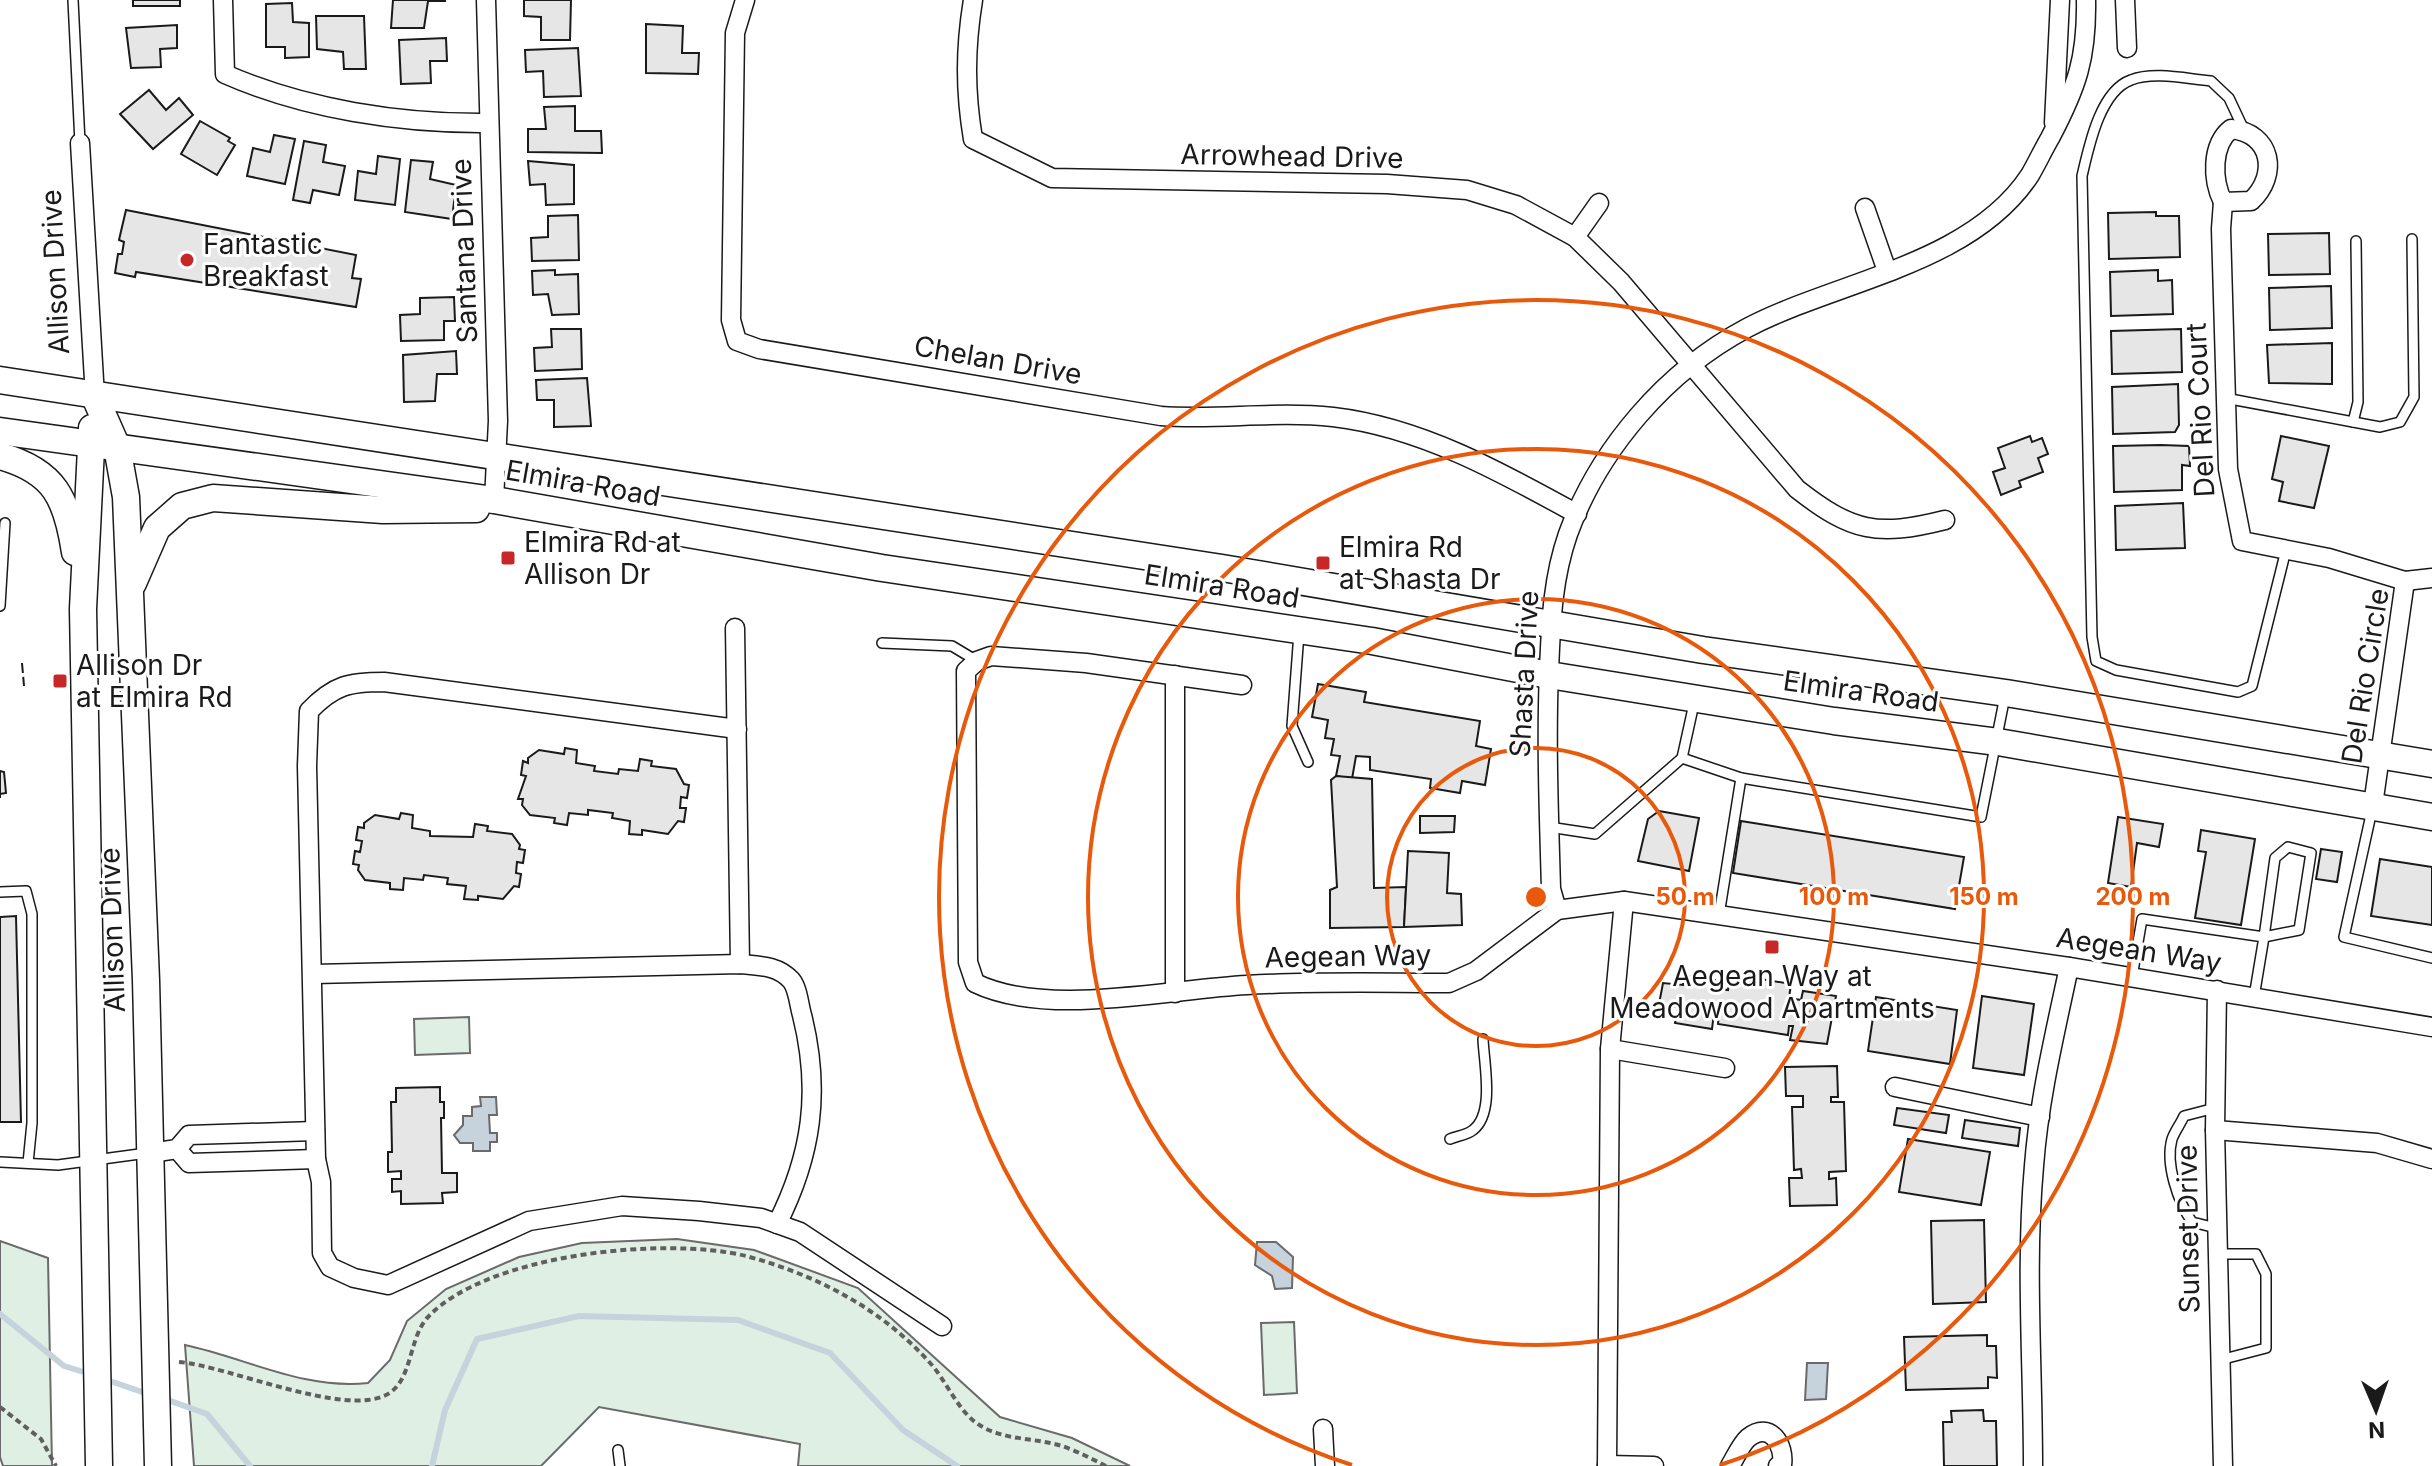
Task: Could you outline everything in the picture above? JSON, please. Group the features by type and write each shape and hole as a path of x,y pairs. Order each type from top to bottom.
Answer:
{"main road":[{"name":"Elmira Road","path":"0,380 498,459 1036,539 1718,652 2006,693 2432,764"},
{"name":"Allison Drive","path":"95,397 104,445 126,497 164,1151 156,1374 158,1465"},
{"name":"Elmira Road","path":"0,431 506,503 882,568 1299,630 1695,699 1998,742 2432,817"},
{"name":"Allison Drive","path":"99,1466 83,609 104,445"},
{"path":"0,456 38,472 54,486 63,502 83,609"},
{"path":"130,590 157,528 182,506 213,498 383,510 506,503"}],"street":[{"path":"223,0 225,74 263,91 374,114 418,121 488,123"},
{"name":"Santana Drive","path":"486,0 498,459 506,503"},
{"name":"Chelan Drive","path":"745,0 735,33 731,320 737,341 759,349 1161,416 1203,419 1284,415 1334,418 1377,426 1444,447 1577,514"},
{"name":"Arrowhead Drive","path":"973,0 965,52 966,98 973,139 1052,178 1387,184 1467,190 1516,205 1575,237 1621,282 1797,489 1826,511 1862,528 1902,531 1945,520"},
{"name":"Shasta Drive","path":"2054,130 2060,0"},
{"name":"Shasta Drive","path":"1557,910 1551,889 1546,716 1556,577 1577,514 1621,439 1649,405 1692,365 1746,329 1965,236 1995,214 2029,175 2078,84 2087,26 2086,0"},
{"path":"2125,0 2127,48"},
{"path":"2231,129 2245,130 2258,139 2270,159 2269,174 2263,190 2251,201 2223,202 2218,191 2216,152 2220,138 2231,129"},
{"name":"Allison Drive","path":"80,143 95,397"},
{"name":"Del Rio Court","path":"2223,202 2221,229 2229,480 2242,541 2405,581"},
{"path":"1575,237 1599,203"},
{"path":"1865,208 1887,271"},
{"name":"Del Rio Circle","path":"2373,805 2405,581 2432,578"},
{"path":"735,628 740,964"},
{"path":"977,661 991,656 1023,658 1242,685"},
{"name":"Aegean Way","path":"977,661 966,671 964,706 968,962 975,983 996,994 1051,1000 1175,993 1248,985 1449,983 1476,971 1557,910 1624,901 2217,990 2432,1027"},
{"path":"1175,675 1175,993"},
{"path":"737,729 384,682 357,682 328,691 309,711 307,766 314,974 315,1131 321,1182 322,1253 330,1267 354,1278 388,1285 529,1221 622,1206 761,1218 800,1232 942,1326"},
{"path":"1624,901 1610,1049 1607,1465 1654,1466"},
{"path":"314,974 740,964 775,967 793,982 809,1044 812,1103 808,1147 798,1184 777,1224"},
{"path":"2033,1466 2029,1314 2034,1166 2040,1117 2069,967"},
{"name":"Sunset Drive","path":"2217,990 2216,1254 2223,1466"},
{"path":"1610,1049 1725,1068"},
{"path":"1895,1087 2040,1117"},
{"path":"2215,1130 2377,1143 2432,1159"},
{"path":"164,1151 189,1135 315,1131"},
{"path":"164,1151 189,1163 316,1159"},
{"path":"1323,1429 1325,1466"},
{"path":"1730,1466 1748,1438 1763,1432 1775,1435 1781,1445 1784,1452 1782,1465 1778,1466"}],"lane":[{"path":"73,0 80,143"},
{"path":"2245,130 2229,98 2211,81 2133,78 2117,87 2089,147 2082,176 2092,637 2096,661 2116,670 2238,692 2252,686 2286,550"},
{"path":"2225,398 2391,427 2408,412 2414,397 2412,239"},
{"path":"2353,422 2358,402 2356,241"},
{"path":"0,606 5,523"},
{"path":"1299,630 1292,726 1308,762"},
{"path":"882,643 952,646 977,661"},
{"path":"1682,758 1741,778 1981,817 2006,693"},
{"path":"1549,827 1595,834 1682,758 1695,699"},
{"path":"1719,915 1741,778"},
{"path":"2373,805 2344,937 2432,958"},
{"path":"2132,977 2142,919 2264,937 2299,930 2311,853 2288,847 2275,858 2264,937 2254,997"},
{"path":"0,892 26,891 32,914 32,1123 28,1163"},
{"path":"1450,1139 1471,1132 1481,1122 1485,1107 1483,1039"},
{"path":"2215,1108 2184,1116 2171,1141 2174,1178 2182,1208 2192,1222 2216,1228"},
{"path":"0,1162 58,1165 164,1151"},
{"path":"2216,1254 2256,1254 2266,1274 2266,1348 2219,1360"},
{"path":"618,1450 620,1466"}],"path":[{"path":"179,1362 208,1364 273,1387 348,1399 375,1398 386,1395 403,1377 417,1330 431,1314 446,1302 496,1278 552,1260 642,1248 743,1256 852,1297 895,1328 932,1365 973,1420 994,1433 1061,1446 1106,1466"},
{"path":"0,1407 41,1439 56,1466"}],"green space":[{"path":"469,1017 470,1053 415,1055 414,1019"},
{"path":"677,1239 754,1250 858,1288 1000,1417 1072,1438 1130,1466 798,1466 800,1444 599,1407 541,1466 194,1466 185,1345 275,1372 321,1382 368,1383 390,1360 407,1321 446,1289 519,1257 582,1243"},
{"path":"0,1241 48,1258 52,1466 3,1466 0,1457"},
{"path":"1294,1322 1297,1393 1264,1395 1261,1323"}],"shaded area":[{"path":"480,1097 496,1097 497,1115 489,1115 490,1133 497,1133 497,1142 490,1142 490,1151 473,1151 473,1143 460,1143 454,1135 463,1125 463,1116 472,1116 472,1107 481,1106"},
{"path":"1257,1242 1276,1242 1293,1257 1292,1288 1275,1289 1272,1276 1255,1265"},
{"path":"1807,1363 1828,1363 1826,1399 1805,1400"}],"building":[{"path":"133,0 180,0 180,6 133,6"},
{"path":"393,0 445,1 428,1 424,28 391,28"},
{"path":"524,0 571,0 570,40 541,40 541,17 524,16"},
{"path":"292,3 293,22 309,23 309,57 285,58 285,47 266,47 266,4"},
{"path":"316,16 364,16 366,69 344,69 343,52 317,49"},
{"path":"646,24 683,26 682,53 699,53 698,74 646,73"},
{"path":"177,25 177,48 160,49 161,67 131,68 126,28"},
{"path":"446,38 447,61 430,61 431,83 401,84 399,40"},
{"path":"578,48 581,96 544,97 543,71 526,72 525,50"},
{"path":"149,90 166,110 179,98 193,115 153,149 120,114"},
{"path":"575,106 575,131 601,131 602,153 528,152 528,129 546,129 544,107"},
{"path":"200,121 230,138 228,141 235,145 217,175 181,154"},
{"path":"274,135 295,139 285,184 247,176 253,148 270,152"},
{"path":"304,141 326,145 323,162 345,166 339,195 313,190 310,203 293,200"},
{"path":"378,156 400,159 395,205 355,200 358,171 376,174"},
{"path":"411,160 433,162 430,179 456,185 452,219 405,212"},
{"path":"528,161 574,165 574,204 546,205 545,184 530,185"},
{"path":"126,210 356,255 352,278 361,279 356,307 136,272 135,277 115,273 118,254 122,254 124,242 119,240"},
{"path":"2156,212 2156,216 2179,216 2180,257 2109,259 2108,213"},
{"path":"578,215 579,260 532,261 531,238 548,237 548,216"},
{"path":"2329,233 2330,274 2269,275 2268,234"},
{"path":"555,270 555,275 578,274 579,314 552,315 548,294 533,295 532,271"},
{"path":"2158,270 2158,281 2172,280 2173,314 2111,316 2110,272"},
{"path":"2331,286 2332,328 2270,330 2269,288"},
{"path":"454,297 455,321 444,321 444,340 401,341 400,315 420,314 420,298"},
{"path":"551,329 581,329 582,369 535,371 534,348 552,347"},
{"path":"2181,329 2182,372 2112,374 2111,331"},
{"path":"2332,343 2332,384 2269,383 2267,345"},
{"path":"456,351 457,374 437,374 435,401 404,402 403,355"},
{"path":"587,378 591,426 554,427 554,400 537,400 536,380"},
{"path":"2178,384 2179,425 2175,432 2113,434 2112,387"},
{"path":"2030,436 2032,442 2042,438 2048,454 2038,458 2043,472 2019,481 2021,487 2001,495 1993,472 2005,468 1998,448"},
{"path":"2281,436 2329,446 2314,508 2279,501 2283,482 2272,479"},
{"path":"2113,446 2189,446 2190,466 2182,465 2182,490 2114,492"},
{"path":"2183,503 2185,548 2116,550 2115,506"},
{"path":"1318,684 1366,692 1364,702 1480,721 1476,746 1491,749 1485,785 1462,781 1460,793 1430,788 1431,779 1370,770 1370,757 1356,756 1352,779 1336,776 1340,756 1331,755 1334,739 1325,738 1328,720 1312,717"},
{"path":"565,748 577,750 576,763 595,766 594,771 618,774 619,769 638,771 640,759 652,761 651,766 676,769 684,784 689,785 687,798 681,797 680,808 686,808 684,822 678,821 668,834 642,830 642,835 629,834 630,821 612,818 613,813 588,810 588,815 569,813 567,825 554,823 555,818 530,815 522,805 523,799 518,799 526,776 521,775 523,761 528,763 528,758 539,750 564,754"},
{"path":"0,771 4,772 6,793 0,794"},
{"path":"1336,776 1372,779 1374,888 1406,887 1404,927 1330,928 1330,890 1337,887 1331,780"},
{"path":"1659,811 1699,818 1689,871 1638,861 1648,819"},
{"path":"401,813 413,815 412,828 430,831 430,836 473,837 475,824 488,826 487,831 512,834 520,845 519,849 525,850 523,863 517,862 516,873 521,874 519,887 514,886 503,899 478,896 478,900 464,899 466,886 447,884 448,878 424,875 423,880 404,878 403,890 390,889 390,883 365,880 358,870 359,865 353,864 355,851 360,852 362,841 356,840 358,827 364,828 364,823 375,815 399,819"},
{"path":"1420,816 1455,816 1454,832 1420,833"},
{"path":"2118,817 2163,824 2159,847 2137,843 2131,887 2108,883"},
{"path":"1741,821 1964,857 1955,909 1733,873"},
{"path":"2201,830 2255,839 2241,925 2195,918 2206,852 2198,851"},
{"path":"2321,849 2342,852 2337,882 2316,879"},
{"path":"1408,851 1449,853 1447,893 1461,894 1462,925 1404,927"},
{"path":"2380,859 2432,867 2432,925 2371,916"},
{"path":"16,916 21,1122 0,1122 0,917"},
{"path":"1731,974 1791,984 1789,998 1801,1000 1803,991 1836,996 1827,1044 1790,1040 1793,1026 1789,1026 1788,1035 1718,1024 1719,1014 1714,1013 1712,1029 1675,1023 1678,1007 1659,1004 1663,983 1683,985 1684,975 1715,980 1714,988 1728,990"},
{"path":"1982,996 2034,1004 2024,1075 1973,1068"},
{"path":"1876,997 1957,1010 1950,1064 1868,1051"},
{"path":"1837,1066 1838,1097 1831,1097 1831,1102 1844,1102 1846,1171 1829,1172 1829,1179 1836,1178 1837,1205 1790,1206 1789,1178 1802,1178 1801,1169 1794,1170 1792,1107 1803,1107 1803,1096 1786,1096 1785,1067"},
{"path":"440,1087 440,1102 444,1102 444,1118 441,1118 442,1173 457,1173 457,1192 442,1193 443,1203 401,1204 401,1191 392,1192 392,1179 401,1179 401,1171 388,1172 388,1152 392,1152 391,1102 396,1102 396,1088"},
{"path":"1897,1108 1949,1115 1946,1133 1894,1125"},
{"path":"1965,1120 2020,1128 2018,1146 1962,1138"},
{"path":"1908,1139 1990,1152 1981,1205 1899,1192"},
{"path":"1984,1220 1986,1302 1933,1304 1931,1221"},
{"path":"1987,1335 1987,1346 1996,1346 1997,1378 1988,1377 1988,1388 1906,1390 1904,1337"},
{"path":"1983,1410 1984,1421 1996,1421 1997,1466 1944,1466 1943,1422 1952,1422 1951,1411"}],"waterway":[{"path":"0,1314 64,1366 90,1374"},
{"path":"432,1466 445,1410 477,1339 579,1316 738,1320 830,1353 903,1430 957,1466"},
{"path":"104,1379 151,1395"},
{"path":"165,1399 207,1414 250,1466"}],"fence":[{"path":"22,663 24,686"}],"place":[{"name":"Fantastic Breakfast","path":"187,260"},
{"name":"Elmira Rd at Allison Dr","path":"508,558"},
{"name":"Elmira Rd at Shasta Dr","path":"1323,563"},
{"name":"Allison Dr at Elmira Rd","path":"60,681"},
{"name":"Aegean Way at Meadowood Apartments","path":"1772,947"}]}
